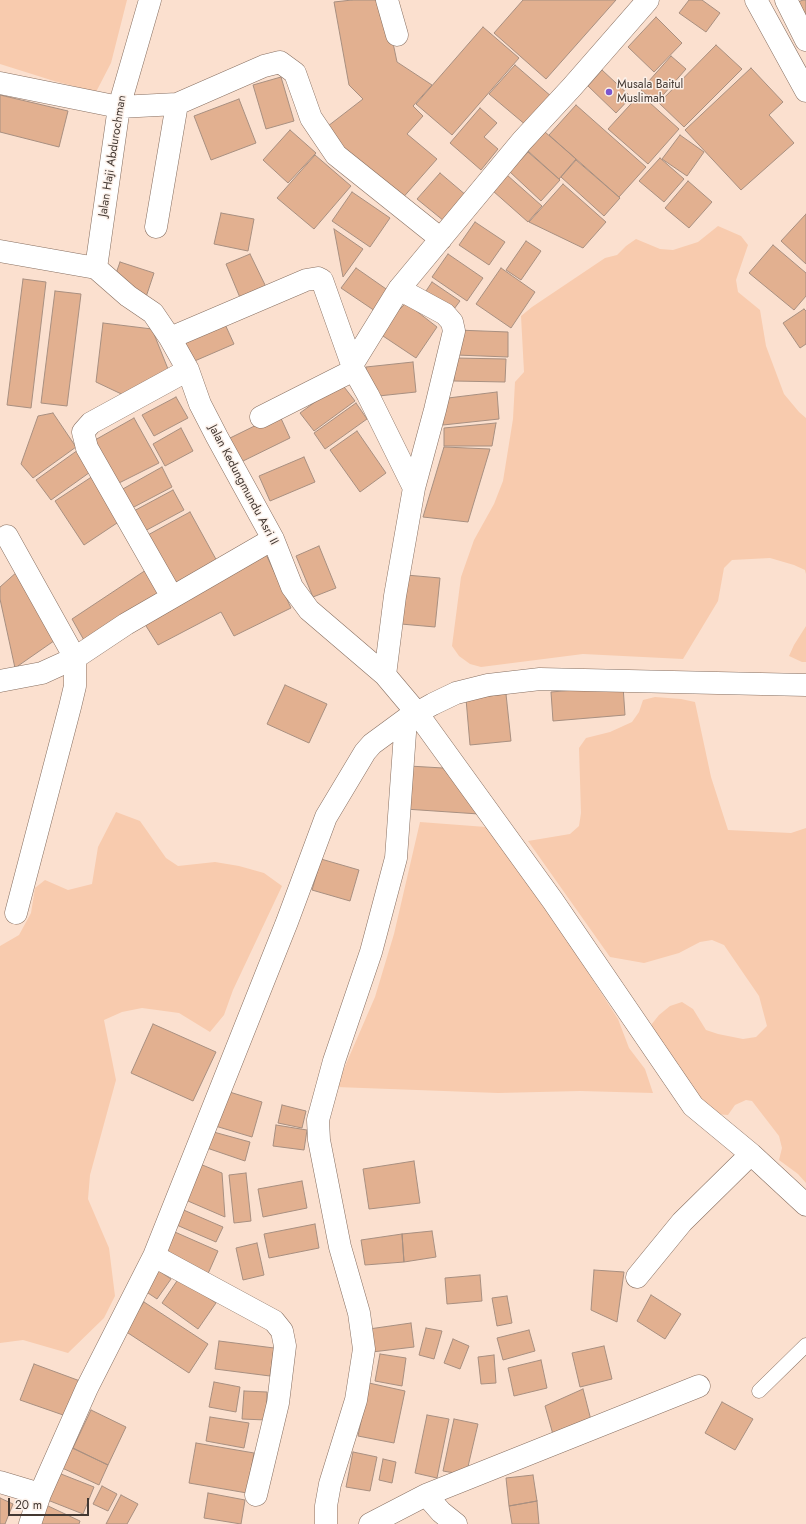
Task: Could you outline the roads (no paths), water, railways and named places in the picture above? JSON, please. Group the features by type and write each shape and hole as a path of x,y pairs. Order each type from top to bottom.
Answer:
{"street":[{"name":"Jalan Haji Abdurochman","path":"96,268 118,107 150,0"},
{"path":"386,0 397,35"},
{"path":"260,417 353,368 399,289 522,141 572,87 648,0"},
{"path":"756,0 806,91"},
{"path":"786,0 806,40"},
{"path":"0,83 118,107 177,104 264,66 280,62 295,73 311,118 336,155 441,239"},
{"path":"156,227 177,104"},
{"path":"0,251 96,268"},
{"name":"Jalan Kedungmundu Asri II","path":"96,268 128,296 153,313 170,338 188,370 200,404 273,538 292,587 309,610 385,675 412,716 553,901 693,1106 751,1154 806,1205"},
{"path":"170,338 306,280 318,278 324,284 353,368 414,488"},
{"path":"385,675 395,596 414,488 436,410 454,331 452,322 445,314 399,289"},
{"path":"172,597 87,448 83,432 91,423 188,370"},
{"path":"7,536 75,658 75,686 16,913"},
{"path":"0,681 42,673 75,658 126,624 273,538"},
{"path":"30,1524 40,1494 87,1388 154,1256 287,922 326,817 365,752 372,744 412,716 456,693 488,685 540,679 806,684"},
{"path":"326,1524 326,1506 330,1484 356,1400 364,1349 359,1313 340,1247 319,1140 318,1120 334,1061 371,952 396,858 412,716"},
{"path":"637,1277 682,1222 751,1154"},
{"path":"154,1256 274,1321 282,1331 285,1346 278,1404 256,1495"},
{"path":"370,1524 426,1495 699,1386"},
{"path":"0,1482 40,1494"},
{"path":"426,1495 441,1512 456,1524"}],"lane":[{"path":"759,1391 806,1345"}],"place":[{"name":"Musala Baitul Muslimah","path":"609,92"}]}
